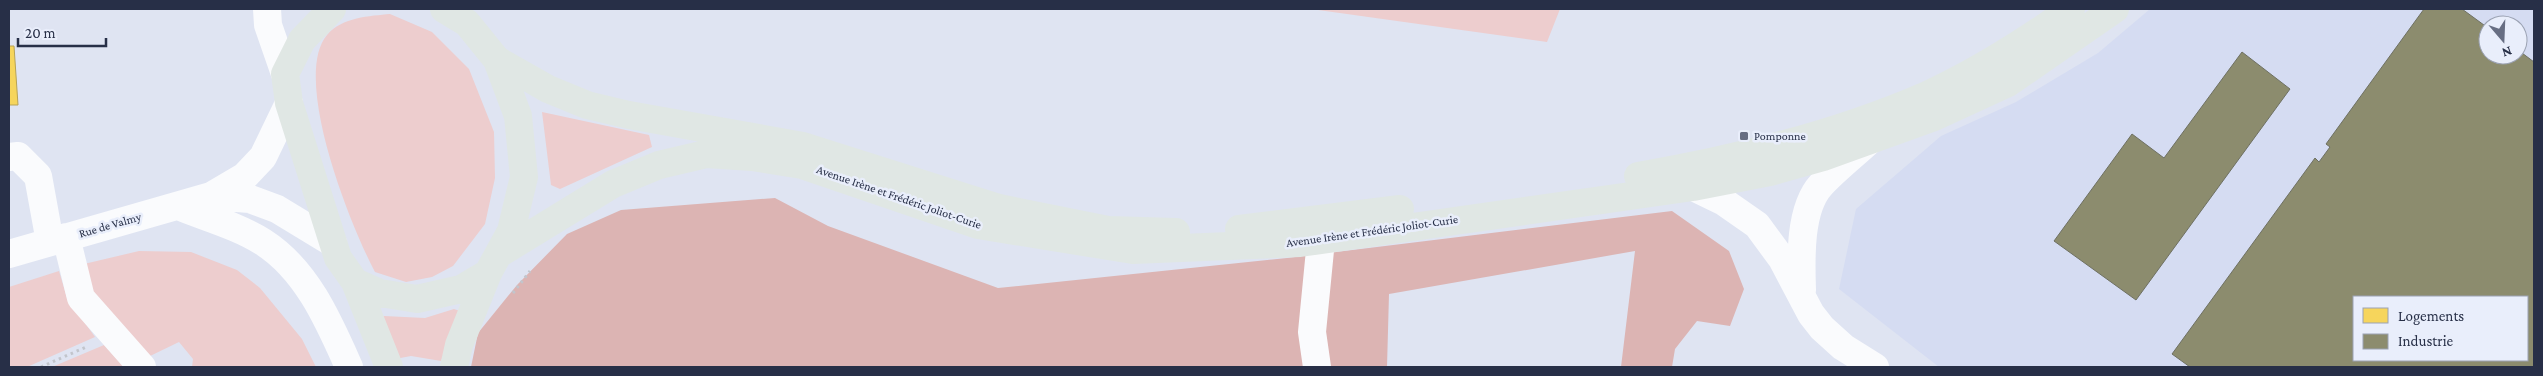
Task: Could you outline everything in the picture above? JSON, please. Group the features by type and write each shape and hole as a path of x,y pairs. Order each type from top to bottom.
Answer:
{"main road":[{"path":"332,9 302,40 285,74 289,103 338,258 355,282 389,367"},
{"path":"444,9 467,24 497,60 518,116 524,177 511,232 495,262 460,345 454,367"},
{"name":"Avenue Irène et Frédéric Joliot-Curie","path":"497,60 548,89 587,105 628,115 803,146 999,208 1108,230 1199,233 1306,222 1628,178 1754,154 1821,134 1927,94 1994,58 2071,9"},
{"name":"Avenue Irène et Frédéric Joliot-Curie","path":"355,282 380,292 417,299 461,289 495,262 613,184 659,165 706,154 752,157 802,165 978,225 1133,250 1300,243 1692,187 1770,172 1934,117 2008,83 2115,9"}],"street":[{"path":"267,9 268,25 285,74"},
{"path":"211,196 245,176 263,157 289,103"},
{"path":"1802,294 1801,255 1806,216 1820,186 1870,140"},
{"path":"9,157 18,156 38,176 58,239 82,298 142,367"},
{"path":"1692,187 1724,202 1757,225 1782,259 1811,314 1822,328 1843,347 1875,367"},
{"path":"211,196 250,200 277,208 333,243"},
{"name":"Rue de Valmy","path":"9,254 211,196"},
{"path":"178,206 263,242 301,276 334,334 349,367"},
{"path":"1317,367 1312,332 1321,240"}],"path":[{"path":"41,367 114,335"}],"shaded area":[{"path":"1311,9 1560,9 1547,42"},
{"path":"2150,9 2534,9 2534,367 1939,367 1839,289 1856,209 1941,136 2016,102 2098,53"},
{"path":"390,14 432,32 469,69 494,132 495,178 485,224 453,266 432,277 406,282 375,272 365,251 352,222 328,153 320,117 316,84 318,56 327,35 333,29 340,24 357,18"},
{"path":"542,112 649,135 652,147 560,189 551,185"},
{"path":"775,198 828,226 998,288 1287,258 1672,211 1729,251 1744,289 1730,326 1697,321 1675,349 1672,367 1621,367 1635,251 1389,294 1387,367 471,367 478,333 517,285 567,234 621,210"},
{"path":"139,251 191,252 237,270 260,288 302,339 316,367 192,367 193,359 179,342 148,357 91,290 84,264"},
{"path":"59,271 67,298 95,337 27,367 9,367 9,287"},
{"path":"454,309 460,311 441,361 411,356 395,359 381,323 384,316 425,318"},
{"path":"104,345 124,367 52,367"}],"building: Logements":[{"path":"9,46 14,46 18,105 9,105"}],"building: Industrie":[{"path":"2424,9 2462,9 2478,21 2478,65 2528,65 2528,58 2534,62 2534,367 2190,367 2172,354 2315,158 2319,162 2330,147 2326,144"},
{"path":"2242,52 2290,89 2136,300 2054,241 2132,134 2164,158"}],"place":[{"name":"Pomponne","path":"1744,136"}]}
